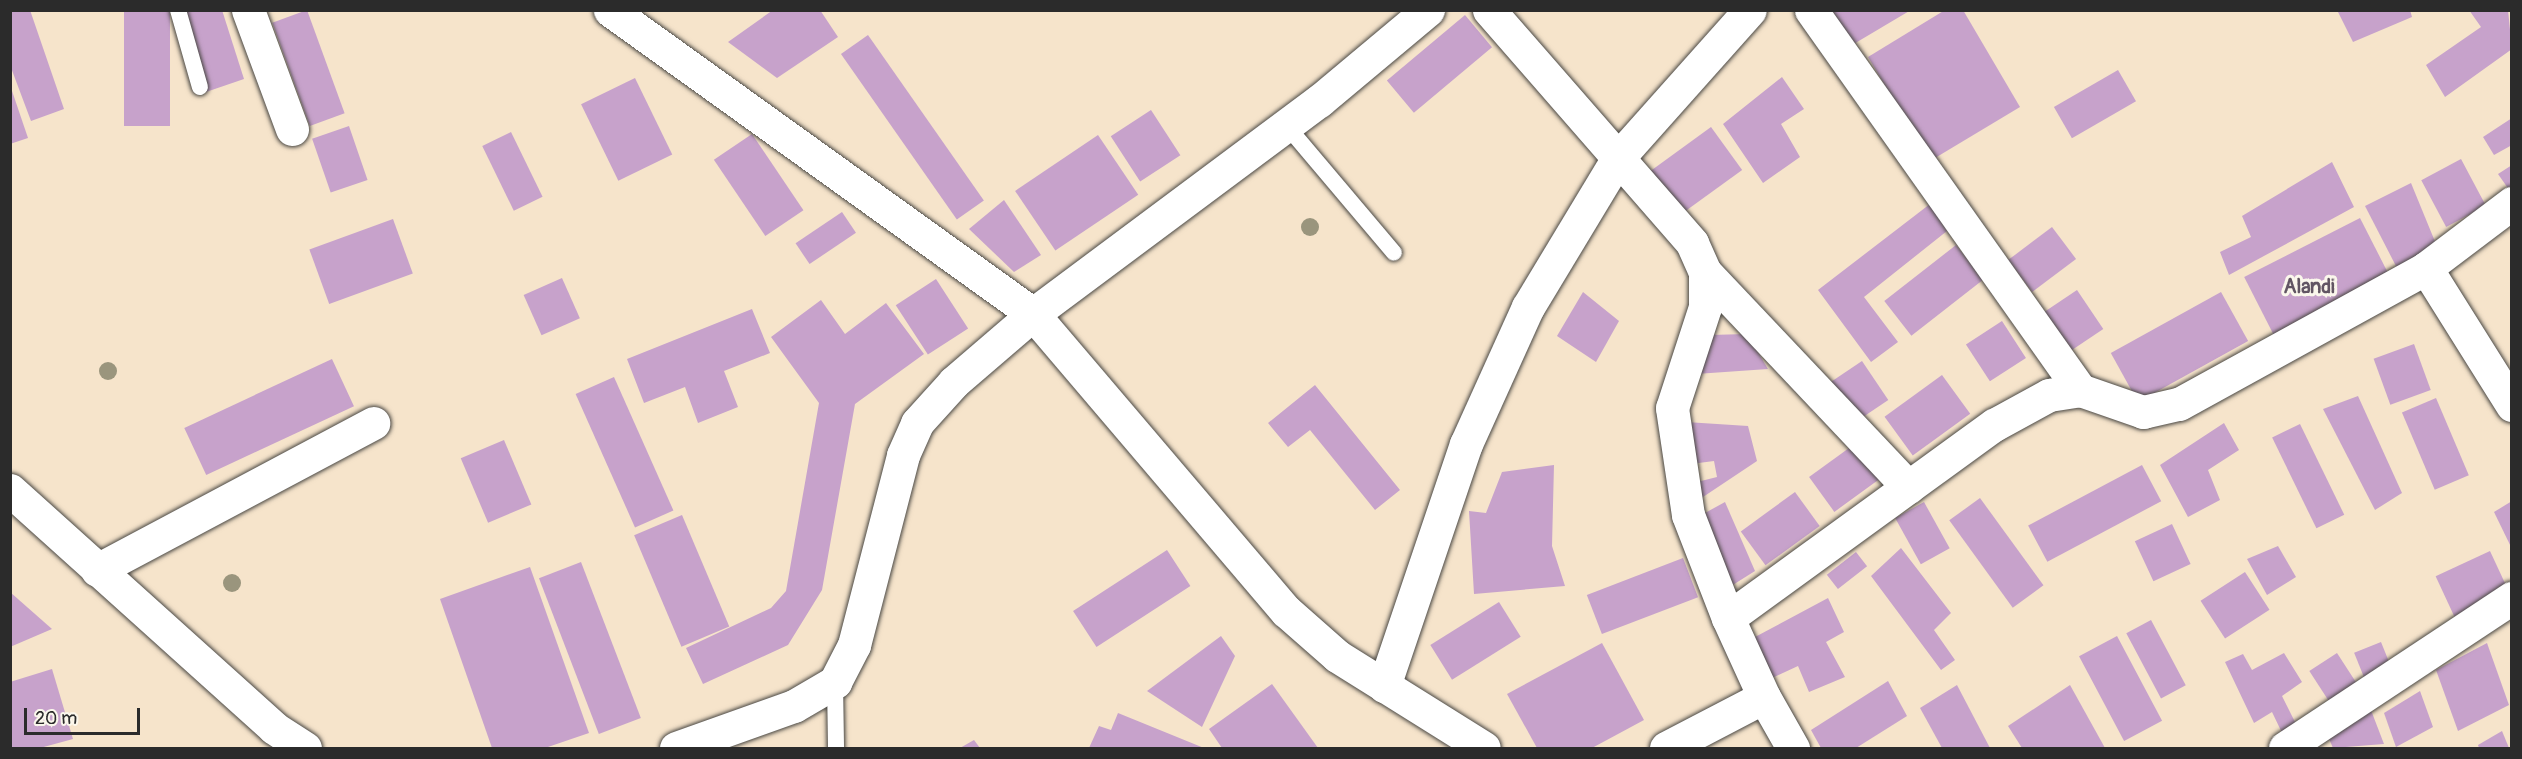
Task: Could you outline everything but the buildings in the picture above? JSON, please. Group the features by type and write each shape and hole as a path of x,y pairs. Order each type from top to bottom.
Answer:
{"street":[{"path":"248,10 292,129"},
{"path":"610,10 1033,314 1286,611 1337,656 1484,748"},
{"path":"676,748 794,706 835,682 854,645 903,455 917,423 954,382 1033,314 1286,125 1428,10"},
{"path":"1489,10 1692,243 1706,272 1908,487"},
{"path":"1384,686 1471,434 1528,307 1618,158 1750,10"},
{"path":"1811,10 2080,390"},
{"path":"1728,618 1994,425 2049,395 2080,390 2143,412 2179,404 2426,268 2511,203"},
{"path":"2426,268 2511,405"},
{"path":"1706,272 1705,307 1672,408 1688,515 1728,618 1764,698 1793,748"},
{"path":"97,570 373,423"},
{"path":"10,489 274,728 305,748"},
{"path":"2284,748 2511,598"},
{"path":"1666,748 1764,698"}],"lane":[{"path":"178,10 200,87"},
{"path":"1286,125 1394,253"},
{"path":"835,682 836,748"}],"district":[{"name":"Alandi","path":"2309,286"}]}
